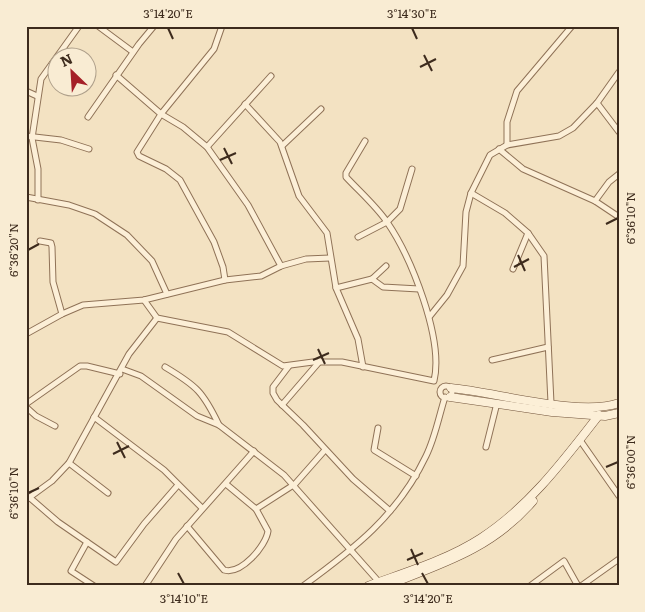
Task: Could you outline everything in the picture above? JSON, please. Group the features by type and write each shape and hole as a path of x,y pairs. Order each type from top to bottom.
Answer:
{"street":[{"path":"38,200 38,169 29,137 41,78 79,26"},
{"path":"98,26 132,52"},
{"path":"88,117 132,52 154,26"},
{"path":"222,26 214,49 161,114 137,152 138,156 166,169 180,180 214,242 223,267 225,280"},
{"path":"507,145 507,122 518,91 572,26"},
{"path":"430,316 447,295 463,266 466,212 471,194 490,155 507,145 558,136 573,128 596,103 619,72"},
{"path":"116,75 161,114 183,127 207,147 248,205 281,266"},
{"path":"207,147 271,76"},
{"path":"26,91 38,96"},
{"path":"596,103 619,132"},
{"path":"245,104 282,146 299,196 327,232 336,288 358,339 363,367"},
{"path":"282,146 321,109"},
{"path":"29,137 62,140 89,148"},
{"path":"365,141 346,173 346,177 387,222 406,255 430,316 434,354 434,381"},
{"path":"499,149 522,169 595,201 619,216"},
{"path":"358,237 387,222 400,209 412,169"},
{"path":"595,201 609,182 619,174"},
{"path":"471,194 505,213 528,233 542,252 544,260 551,403"},
{"path":"26,197 68,205 95,214 127,235 152,261 167,294"},
{"path":"513,269 528,233"},
{"path":"40,241 51,243 53,282 62,314"},
{"path":"26,334 62,314 90,304 144,300 225,280 261,276 281,266 306,259 330,258"},
{"path":"336,288 372,280 386,266"},
{"path":"372,280 384,287 419,289"},
{"path":"144,300 157,318 228,332 278,365 289,366 320,361 342,362 434,381 442,388 551,403 605,408 619,403"},
{"path":"157,318 129,354 69,463 52,481 28,499 116,562 144,524 178,485"},
{"path":"492,360 548,347"},
{"path":"282,405 320,361"},
{"path":"55,426 36,416 26,405 80,366 121,371 141,376 197,416 219,425 295,484 382,584"},
{"path":"289,366 276,382 273,390 282,405 303,424 353,479 390,511"},
{"path":"165,367 186,380 204,396 219,425"},
{"path":"442,388 440,393 447,397 552,412 602,416 619,413"},
{"path":"303,586 352,550 390,511 416,476 427,454 452,388"},
{"path":"486,447 497,403"},
{"path":"94,416 164,470 202,508"},
{"path":"368,586 382,584 466,554 493,538 520,516 602,416"},
{"path":"382,584 462,547 496,527 540,488 602,416"},
{"path":"378,428 374,450 416,476"},
{"path":"582,442 619,496"},
{"path":"256,509 295,484 325,450"},
{"path":"145,586 187,526 254,451"},
{"path":"69,463 108,493"},
{"path":"187,526 224,570 231,570 252,559 267,535 265,525 256,509 226,484"},
{"path":"87,542 71,570 94,586"},
{"path":"530,586 564,561 579,586 619,559"}]}
